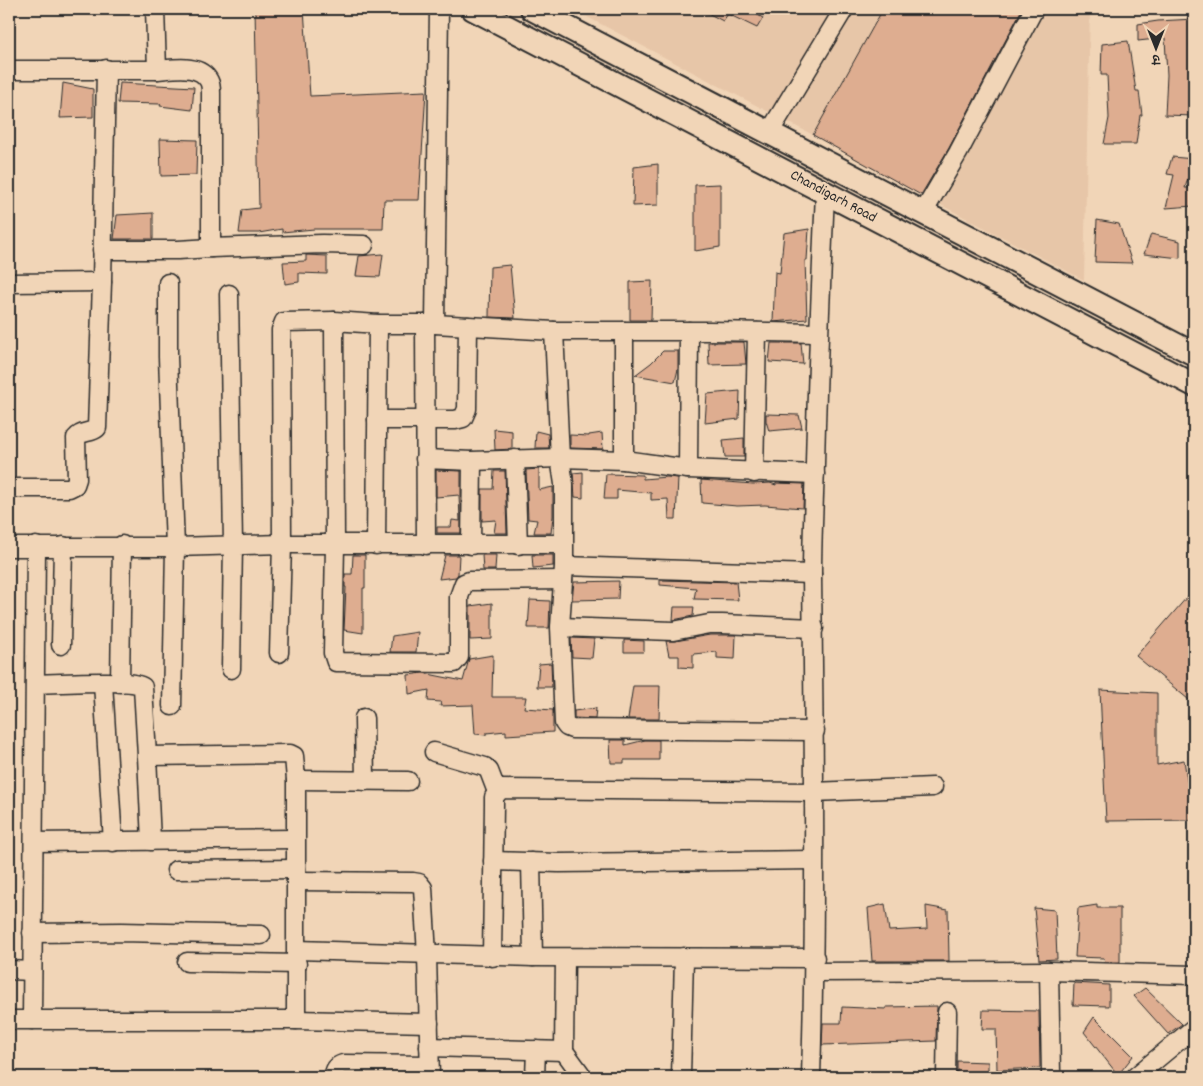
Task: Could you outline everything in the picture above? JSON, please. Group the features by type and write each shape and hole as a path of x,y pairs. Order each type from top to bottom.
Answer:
{"main road":[{"name":"Chandigarh Road","path":"473,9 1194,385"},
{"name":"Chandigarh Road","path":"532,9 1194,354"}],"street":[{"path":"155,9 157,70"},
{"path":"426,545 424,420 430,324 439,9"},
{"path":"769,133 844,9"},
{"path":"924,213 1034,9"},
{"path":"9,70 157,70 186,68 200,71 209,81 211,94 211,248"},
{"path":"9,488 69,488 75,485 77,479 76,438 79,434 92,432 97,428 106,69"},
{"path":"811,1077 814,965 815,730 812,574 818,333 825,193"},
{"path":"102,250 178,250 322,244 364,245"},
{"path":"9,283 102,282"},
{"path":"168,283 168,367 175,546 172,706"},
{"path":"228,294 233,544 232,669"},
{"path":"279,653 282,544 281,325 287,320 430,324 554,331 818,333"},
{"path":"334,321 335,545 333,653 336,662 454,663 459,656 459,597 464,583 470,581 564,573 812,574"},
{"path":"376,545 378,324"},
{"path":"377,420 455,420 463,418 467,409 468,326"},
{"path":"554,331 560,458 564,484 564,573 560,627 563,717 566,727 572,729 815,730"},
{"path":"688,469 689,331"},
{"path":"624,332 624,460"},
{"path":"754,472 757,332"},
{"path":"425,459 515,460 560,458 624,460 688,469 815,474"},
{"path":"471,545 472,460"},
{"path":"515,460 518,545"},
{"path":"9,547 233,544 563,544"},
{"path":"32,1020 36,546"},
{"path":"61,645 63,546"},
{"path":"113,842 111,683 122,546"},
{"path":"560,627 673,631 709,624 722,624 814,628"},
{"path":"34,684 134,683 140,684 143,687 151,841"},
{"path":"364,718 365,781"},
{"path":"434,752 485,766 497,792"},
{"path":"147,756 290,754 294,756 296,780 296,1020"},
{"path":"296,780 408,781"},
{"path":"492,956 494,796 497,792 507,788 814,792 933,787"},
{"path":"34,842 295,839"},
{"path":"493,861 813,860"},
{"path":"531,862 533,957"},
{"path":"176,870 419,883 423,888 427,955 429,1071 343,1064 335,1070 334,1077"},
{"path":"32,933 121,932 261,935"},
{"path":"187,962 297,957 427,955 566,958 684,957 814,965 1194,975"},
{"path":"681,1077 684,957"},
{"path":"566,958 564,1051 583,1077"},
{"path":"9,970 32,971"},
{"path":"1049,971 1051,1072 1053,1077"},
{"path":"946,1077 947,1012"},
{"path":"9,1020 296,1020 429,1023"},
{"path":"1135,1077 1155,1069 1194,1028"},
{"path":"429,1047 564,1051"},
{"path":"535,1077 536,1050"}],"shaded area":[{"path":"572,9 1090,9 1084,280 813,135"}],"building":[{"path":"255,9 304,9 310,96 426,91 419,200 384,200 383,229 314,229 282,232 282,229 259,233 239,233 242,210 259,208"},
{"path":"700,9 747,9 763,18 757,28 728,14 723,21"},
{"path":"883,9 1022,9 949,148 921,195 813,135"},
{"path":"1194,19 1194,33 1190,44 1194,76 1194,116 1165,115 1167,75 1165,38 1138,41 1138,24"},
{"path":"1128,41 1136,91 1139,91 1142,115 1140,115 1136,144 1104,144 1109,118 1107,75 1101,75 1102,44"},
{"path":"63,83 93,89 93,117 60,118"},
{"path":"120,83 194,87 192,110 160,106 161,104 118,103"},
{"path":"160,139 197,140 196,175 161,176"},
{"path":"1172,157 1194,159 1185,188 1193,188 1193,206 1166,208 1174,175 1167,174"},
{"path":"658,164 658,205 633,206 634,167"},
{"path":"720,184 720,247 695,251 695,185"},
{"path":"153,213 153,239 114,239 117,215"},
{"path":"1097,220 1119,224 1132,263 1095,262"},
{"path":"809,229 807,260 805,260 807,319 773,322 775,272 780,273 784,233"},
{"path":"1151,234 1180,241 1180,258 1144,254"},
{"path":"383,254 380,277 356,276 359,256"},
{"path":"306,255 327,256 327,274 299,273 299,282 285,284 283,262 306,261"},
{"path":"510,265 515,318 489,317 490,267"},
{"path":"652,281 651,320 630,320 630,282"},
{"path":"708,342 744,342 746,364 709,365"},
{"path":"771,343 801,343 803,364 769,362"},
{"path":"663,351 678,351 678,369 675,382 635,375 651,363"},
{"path":"740,391 739,419 705,423 707,394"},
{"path":"766,414 799,415 802,428 769,431"},
{"path":"494,429 512,431 512,449 495,450"},
{"path":"536,431 548,434 549,448 535,448"},
{"path":"602,433 603,449 570,448 570,435 589,436"},
{"path":"744,438 744,457 725,457 723,440"},
{"path":"539,469 539,490 553,487 551,533 534,533 537,520 528,519 526,470"},
{"path":"436,470 461,471 461,533 437,533 437,527 451,527 452,520 460,521 459,495 436,497"},
{"path":"494,471 505,471 507,533 494,533 496,520 482,521 482,489 493,489"},
{"path":"583,472 583,498 575,497 573,473"},
{"path":"606,474 643,475 643,479 678,478 676,519 669,519 668,499 651,500 651,493 617,490 617,499 604,499"},
{"path":"701,480 753,484 770,483 776,485 776,483 804,484 803,508 702,503"},
{"path":"353,555 365,555 363,633 344,630 345,574 352,574"},
{"path":"445,555 459,555 458,574 456,577 439,579"},
{"path":"482,555 496,555 495,570 483,570"},
{"path":"532,555 553,555 553,566 533,568"},
{"path":"660,580 736,582 738,600 694,599 696,588 660,585"},
{"path":"619,581 618,599 572,600 574,582"},
{"path":"1194,589 1194,704 1136,656"},
{"path":"530,600 550,601 549,628 528,628"},
{"path":"492,603 492,639 470,640 470,606"},
{"path":"674,607 694,607 693,616 673,620"},
{"path":"418,632 416,652 390,652 392,636"},
{"path":"710,635 736,635 735,659 717,658 717,652 693,654 693,668 679,667 679,656 669,656 666,641"},
{"path":"571,638 594,639 592,658 572,657"},
{"path":"624,640 644,641 644,652 624,652"},
{"path":"493,655 492,697 526,697 524,708 553,710 553,732 506,735 506,731 486,733 486,735 475,734 473,705 440,706 441,702 428,701 429,690 409,694 408,675 423,673 463,681 469,659"},
{"path":"551,663 552,687 537,687 539,664"},
{"path":"633,686 660,686 659,719 628,719"},
{"path":"1100,690 1157,693 1157,765 1184,760 1188,786 1194,786 1194,820 1106,821"},
{"path":"596,708 595,719 574,718 574,711"},
{"path":"610,740 625,740 625,745 645,740 659,740 659,760 624,760 624,763 611,763"},
{"path":"885,904 889,931 927,929 926,906 948,910 949,961 872,961 868,908"},
{"path":"1097,905 1097,908 1120,908 1120,962 1105,962 1104,958 1075,957 1078,908"},
{"path":"1034,908 1055,910 1057,959 1039,960"},
{"path":"1074,983 1109,985 1109,1006 1073,1005"},
{"path":"1145,988 1182,1024 1168,1034 1134,996"},
{"path":"937,1006 936,1041 822,1045 823,1023 841,1023 842,1007 886,1009 886,1007"},
{"path":"983,1010 1039,1011 1040,1068 997,1070 996,1029 982,1029"},
{"path":"1094,1017 1133,1056 1118,1075 1084,1032"},
{"path":"957,1061 988,1062 988,1075 957,1075"}]}
